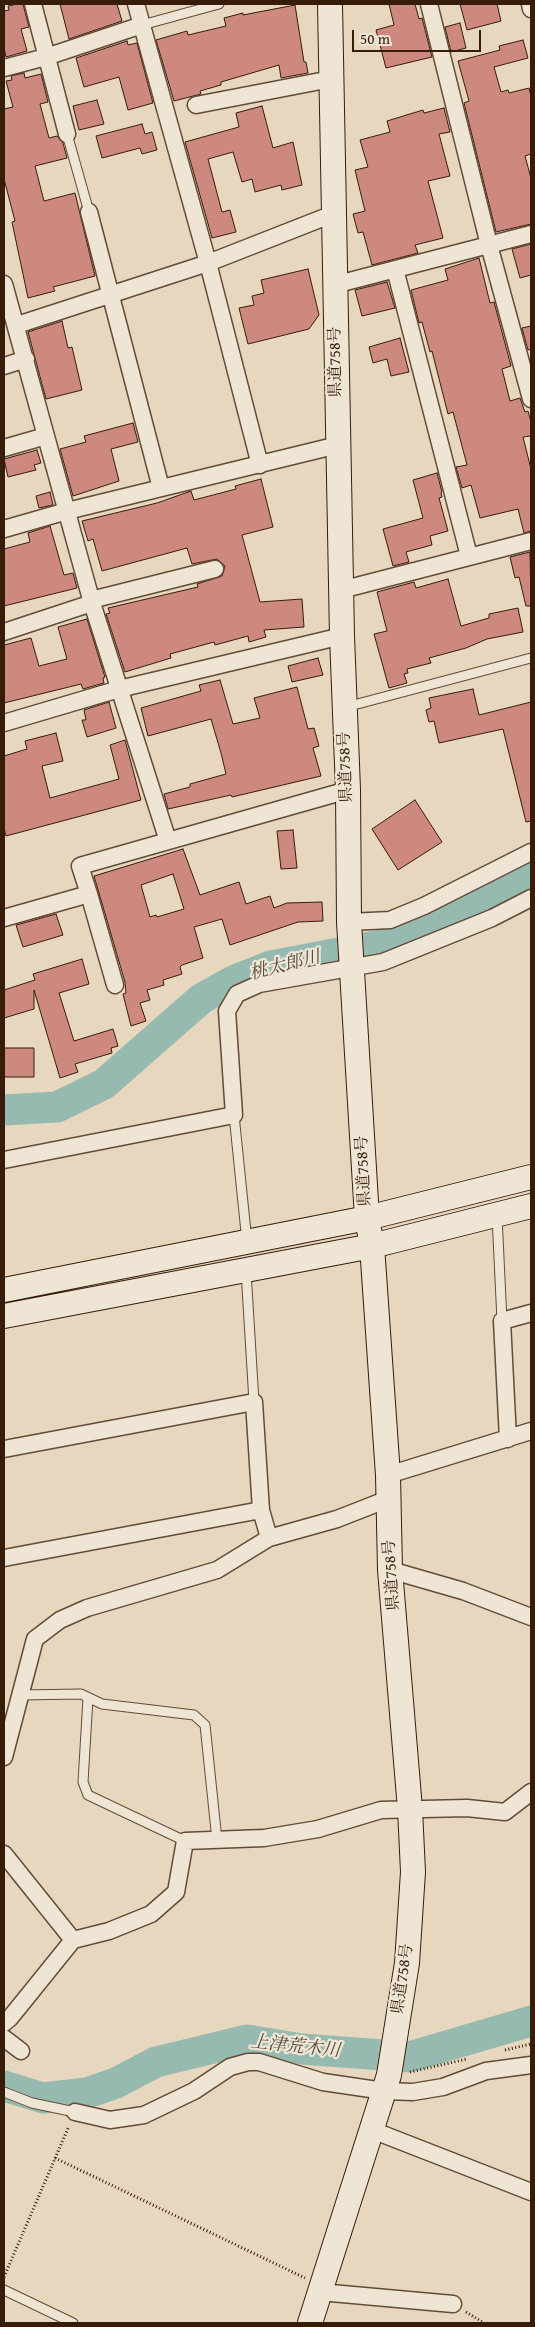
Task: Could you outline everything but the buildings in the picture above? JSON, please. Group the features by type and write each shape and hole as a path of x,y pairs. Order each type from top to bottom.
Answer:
{"main road":[{"name":"県道758号","path":"310,2323 387,2083 407,1963 411,1904 410,1809 390,1570 388,1475 372,1246 367,1218 349,922 348,790 342,636 334,285 330,4"},
{"path":"4,1290 367,1218 531,1177"},
{"path":"4,1316 372,1246 531,1206"}],"street":[{"path":"33,4 68,134"},
{"path":"136,4 208,263 260,465"},
{"path":"429,4 489,245 531,399"},
{"path":"530,4 531,9"},
{"path":"4,68 46,57 142,25"},
{"path":"196,105 331,79"},
{"path":"89,212 161,488"},
{"path":"16,325 208,263 333,214"},
{"path":"334,285 531,234"},
{"path":"395,269 470,556"},
{"path":"4,285 92,602 168,841"},
{"path":"4,366 26,359"},
{"path":"4,448 46,436"},
{"path":"4,528 338,445"},
{"path":"341,590 531,540"},
{"path":"4,632 92,602 214,569"},
{"path":"4,723 119,689 342,636"},
{"path":"115,985 80,866 348,790"},
{"path":"349,922 390,920 424,906 531,852"},
{"path":"4,918 89,894"},
{"path":"4,1160 234,1115 228,1011 237,994 258,984 320,971 352,968 383,962 492,918 531,898"},
{"path":"508,1439 502,1321 531,1313"},
{"path":"4,1449 254,1402 261,1510 269,1538"},
{"path":"388,1475 531,1431"},
{"path":"4,1757 36,1639 60,1620 87,1608 217,1570 269,1538 337,1519 388,1499"},
{"path":"4,1558 261,1510"},
{"path":"390,1570 464,1591 531,1617"},
{"path":"4,2023 73,1940 109,1931 151,1914 176,1892 185,1841 273,1837 318,1829 380,1810 467,1808 505,1812 531,1792"},
{"path":"4,1854 73,1940"},
{"path":"4,2038 21,2051"},
{"path":"75,2112 110,2120 144,2115 194,2091 230,2067 248,2062 259,2062 323,2082 387,2083 412,2092 443,2087 486,2071 531,2065"},
{"path":"372,2130 531,2192"},
{"path":"321,2289 453,2304"}],"lane":[{"path":"142,25 219,4"},
{"path":"68,134 89,212"},
{"path":"344,708 531,658"},
{"path":"234,1115 247,1242"},
{"path":"497,1215 502,1321"},
{"path":"246,1271 254,1402"},
{"path":"20,1695 81,1694 102,1704 194,1715 205,1725 217,1840"},
{"path":"88,1698 83,1782 88,1795 185,1841"},
{"path":"4,2092 32,2103 75,2112"},
{"path":"4,2290 73,2323"}],"path":[{"path":"496,2052 531,2044"},
{"path":"387,2083 420,2070 469,2058"},
{"path":"4,2276 75,2112"},
{"path":"55,2158 321,2289"},
{"path":"453,2304 484,2323"}],"waterway":[{"name":"桃太郎川","path":"4,1110 57,1107 104,1084 201,999 233,981 271,966 381,945 420,931 484,900 531,873"},
{"name":"上津荒木川","path":"4,2086 43,2098 87,2093 116,2083 156,2062 247,2040 302,2049 409,2057 531,2021"}]}
